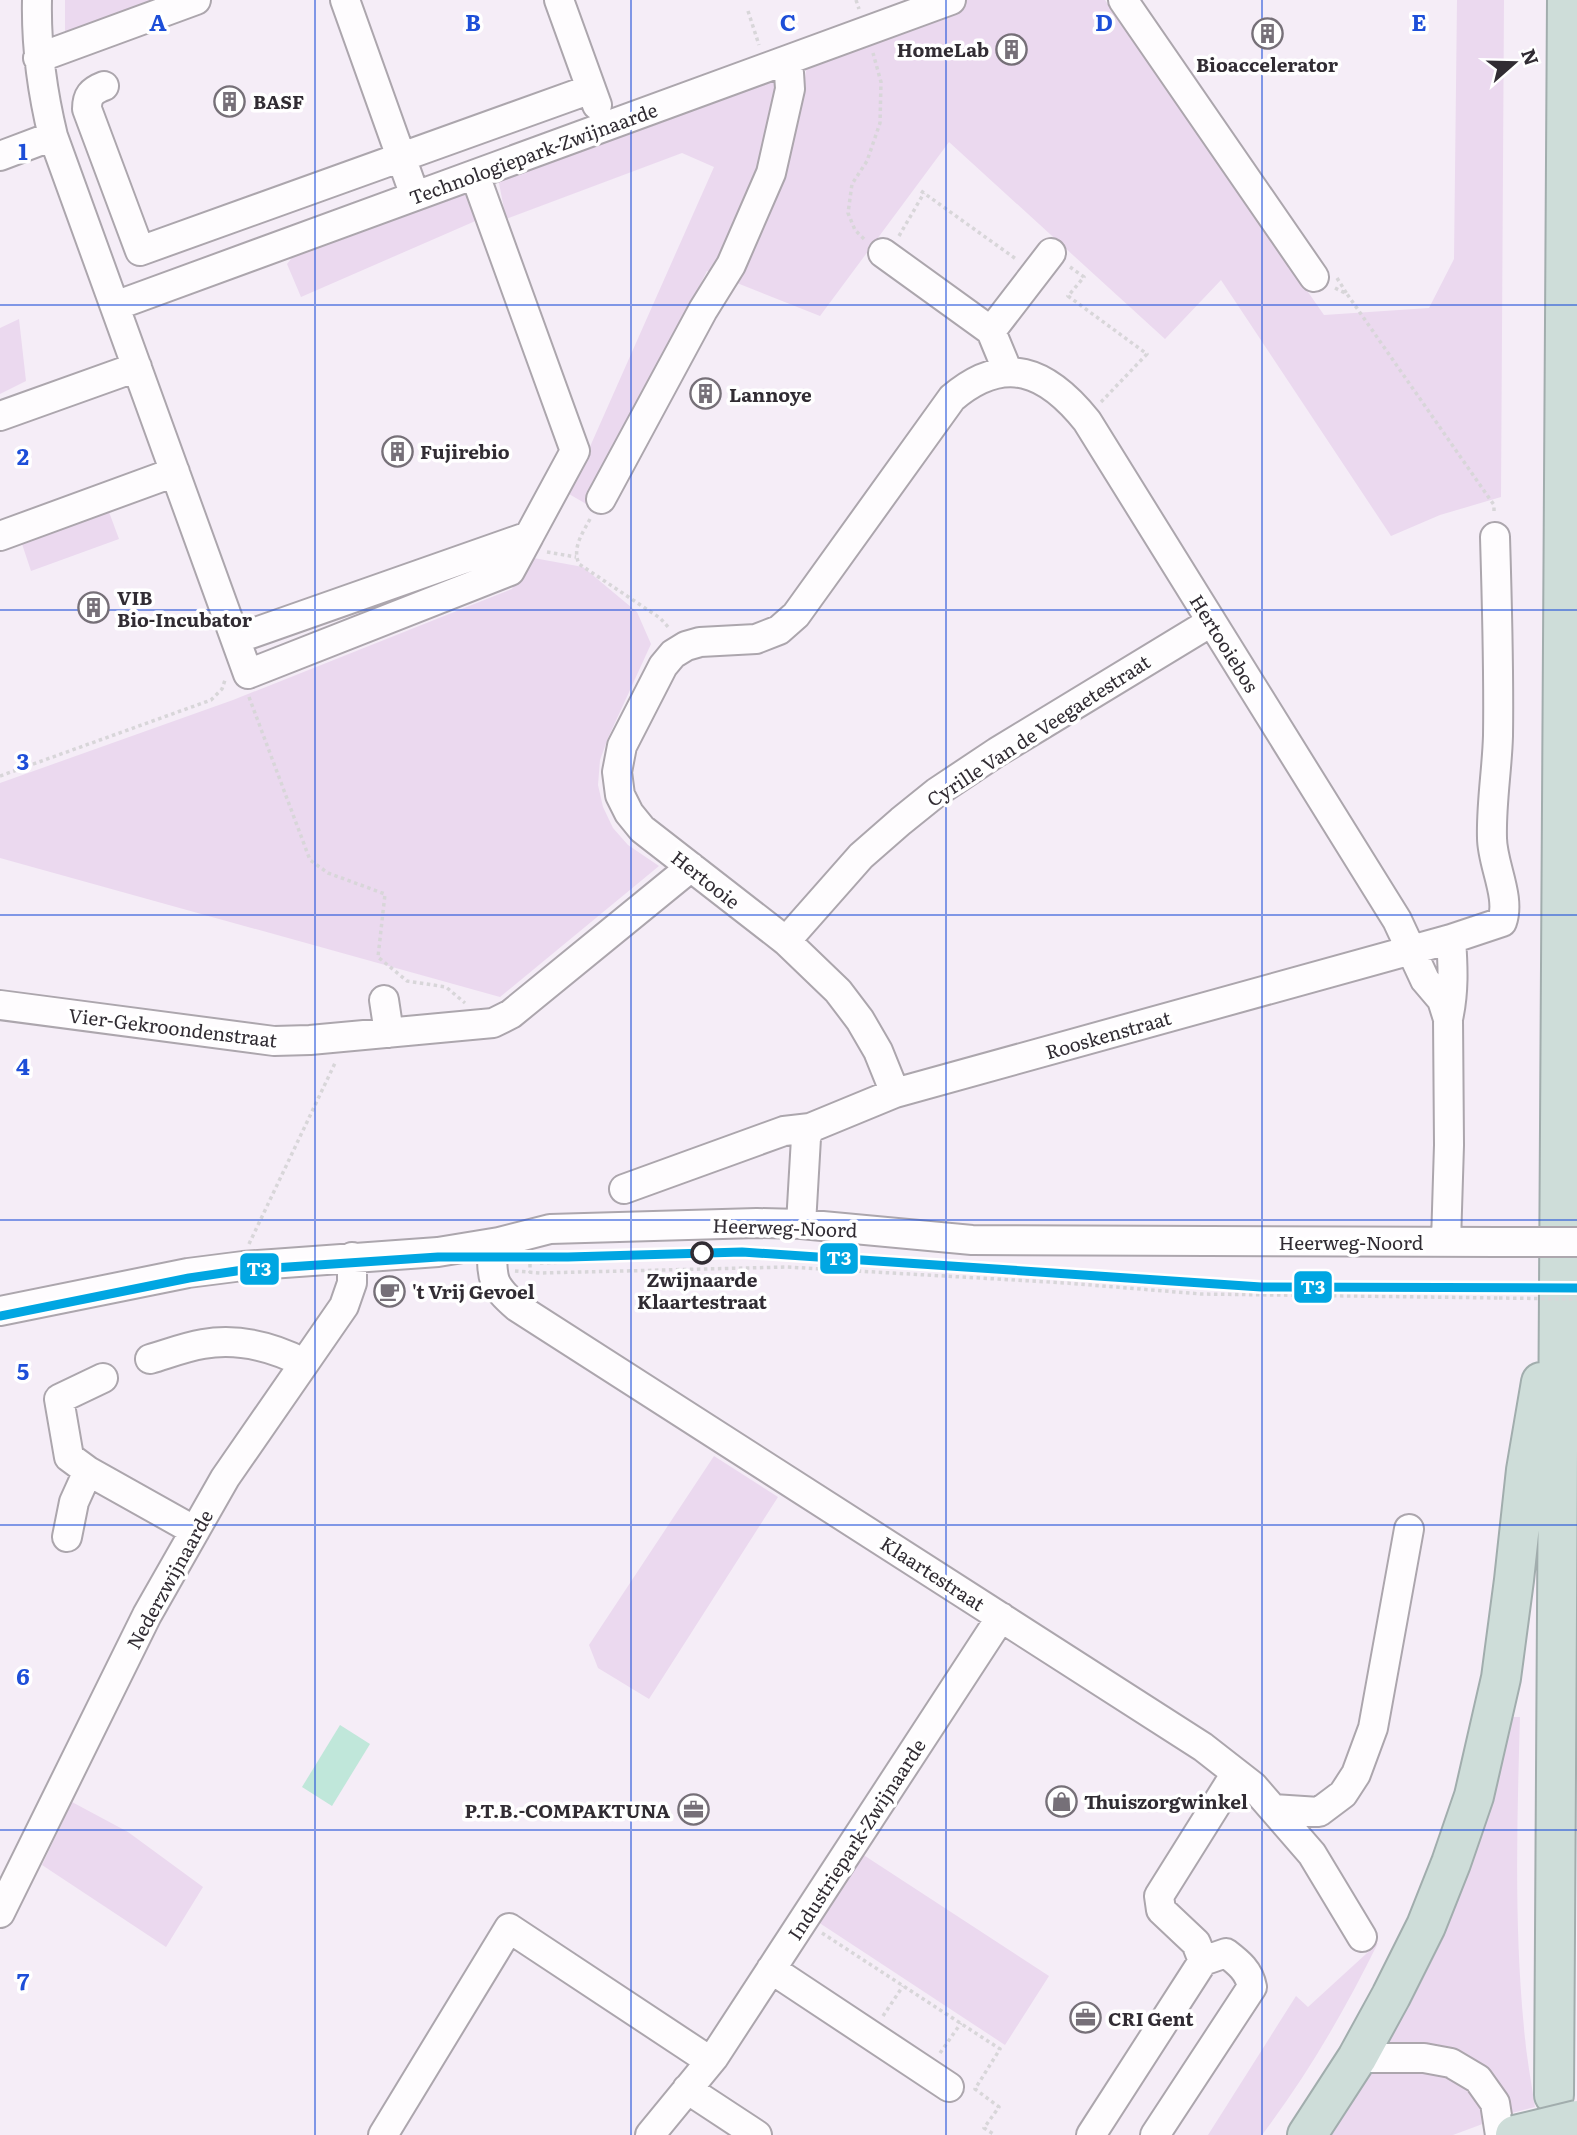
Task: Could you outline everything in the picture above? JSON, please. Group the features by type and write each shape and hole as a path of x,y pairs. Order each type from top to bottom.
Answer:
{"highway":[{"path":"1515,2135 1566,2108 1571,1269 1567,0"},
{"path":"1307,2135 1357,2059 1426,1926 1474,1796 1501,1678 1526,1470 1571,1269"}],"street":[{"path":"37,0 38,58 53,136 236,639 236,672 510,571 575,451 502,249 454,138"},
{"path":"38,58 196,0"},
{"path":"345,0 415,196"},
{"path":"559,0 604,127"},
{"name":"Technologiepark-Zwijnaarde","path":"115,306 604,127 773,54 867,31 916,6 951,0"},
{"path":"1123,0 1314,277"},
{"path":"601,499 703,310 731,265 771,173 790,89 789,73 773,54"},
{"path":"104,86 94,90 87,98 87,109 140,251 591,89"},
{"path":"0,156 53,136"},
{"path":"216,224 230,264"},
{"path":"181,236 195,277"},
{"path":"885,254 991,331 1008,372"},
{"path":"991,331 1042,263"},
{"path":"0,416 137,367"},
{"name":"Hertooiebos","path":"686,646 700,642 756,639 779,630 796,615 952,398 968,384 988,375 1008,372 1030,375 1052,385 1070,400 1083,416 1397,920 1410,951"},
{"path":"0,536 175,472"},
{"name":"Rooskenstraat","path":"624,1189 784,1131 810,1128 895,1093 1410,951 1502,922 1505,902 1492,837 1498,737 1495,537"},
{"path":"236,639 526,542"},
{"name":"Cyrille Van de Veegaetestraat","path":"786,941 861,856 937,792 997,752 1211,622"},
{"name":"Hertooie","path":"686,646 673,654 663,666 622,746 617,772 620,795 629,813 642,829 786,941 838,991 860,1020 878,1051 895,1093"},
{"name":"Vier-Gekroondenstraat","path":"0,1005 274,1041 493,1023 511,1014 691,867"},
{"path":"1446,1242 1449,1145 1448,1019 1453,986 1451,939"},
{"path":"1410,951 1425,980 1442,1000 1448,1019"},
{"path":"384,1000 388,1033"},
{"path":"801,1224 806,1138 810,1128"},
{"name":"Heerweg-Noord","path":"0,1311 188,1273 243,1266 438,1252 499,1242 550,1229 757,1223 801,1224 972,1240 1499,1242 1571,1269"},
{"path":"492,1271 492,1248 499,1242"},
{"name":"Nederzwijnaarde","path":"0,1913 147,1615 225,1478 344,1306 352,1283 352,1257"},
{"name":"Klaartestraat","path":"492,1271 499,1291 517,1307 1203,1747 1253,1786 1312,1854 1362,1937"},
{"path":"150,1359 204,1344 253,1343 304,1363"},
{"path":"103,1378 59,1399 69,1457 88,1471 195,1531"},
{"path":"67,1537 74,1502 88,1471"},
{"path":"1273,1809 1319,1812 1343,1794 1356,1774 1373,1728 1409,1529"},
{"name":"Industriepark-Zwijnaarde","path":"650,2135 710,2061 1002,1617"},
{"path":"1202,1961 1196,1943 1161,1910 1159,1896 1236,1773"},
{"path":"383,2135 509,1928 710,2061"},
{"path":"1091,2135 1202,1961 1226,1952 1250,1976 1252,1987 1156,2135"},
{"path":"771,1969 938,2080"},
{"path":"1357,2059 1424,2058 1451,2063 1478,2079 1495,2103 1500,2135"},
{"path":"687,2089 757,2135"}],"path":[{"path":"856,0 881,82 880,123 867,161 852,184 848,213 855,230 885,254 923,192 1042,263 1084,277 1068,296 1146,354 1102,402 1083,416"},
{"path":"748,11 773,54"},
{"path":"1314,277 1347,294 1355,305 1494,505 1495,537"},
{"path":"601,499 576,548 579,564 660,618 686,646"},
{"path":"526,542 576,557"},
{"path":"0,776 211,700 222,689 225,679 236,672 249,699 310,860 328,873 385,894 378,957 407,981 446,987 468,1005 474,1026"},
{"path":"243,1266 249,1244 348,1037"},
{"path":"702,1259 704,1268"},
{"path":"540,1263 568,1262"},
{"path":"492,1271 540,1273 788,1267 1201,1294 1499,1298 1571,1269"},
{"path":"803,1920 1000,2049 975,2089 999,2107 984,2129 995,2135"},
{"path":"870,2035 904,1986"},
{"path":"938,2080 961,2023"}],"shaded area":[{"path":"65,0 156,0 65,35"},
{"path":"966,0 1105,0 1324,315 1429,308 1454,259 1457,0 1504,0 1501,497 1440,515 1391,536 1221,280 1165,339 949,142 820,316 707,271 588,505 569,494 714,167 682,153 506,219 498,178 768,78 804,83 808,60 896,20"},
{"path":"460,192 470,196 480,219 301,297 287,264 294,255"},
{"path":"19,319 26,381 0,394 0,328"},
{"path":"109,512 119,539 31,571 22,544"},
{"path":"528,557 583,567 637,612 651,644 608,738 600,760 598,785 603,807 613,828 628,845 659,866 500,997 0,858 0,783 233,700 512,589"},
{"path":"714,1456 778,1497 649,1699 598,1668 589,1645"},
{"path":"1510,1717 1520,1717 1517,1833 1519,1950 1525,2038 1535,2107 1453,2135 1329,2135"},
{"path":"340,1725 370,1744 332,1806 302,1787"},
{"path":"72,1802 128,1832 203,1887 166,1947 42,1865"},
{"path":"862,1854 1049,1976 1005,2045 818,1922"},
{"path":"1378,1943 1325,2041 1262,2135 1208,2135 1296,1996 1308,2007"}],"transit line":[{"name":"T3","path":"0,1316 189,1278 243,1270 438,1257 568,1257 742,1252 1261,1287 1577,1288"}],"place":[{"name":"Bioaccelerator","path":"1267,33"},
{"name":"HomeLab","path":"1012,49"},
{"name":"BASF","path":"230,101"},
{"name":"Lannoye","path":"706,394"},
{"name":"Fujirebio","path":"397,451"},
{"name":"VIB Bio-Incubator","path":"94,608"},
{"name":"Zwijnaarde Klaartestraat","path":"702,1253"},
{"name":"'t Vrij Gevoel","path":"389,1291"},
{"name":"Thuiszorgwinkel","path":"1061,1801"},
{"name":"P.T.B.-COMPAKTUNA","path":"693,1810"},
{"name":"CRI Gent","path":"1085,2018"}]}
